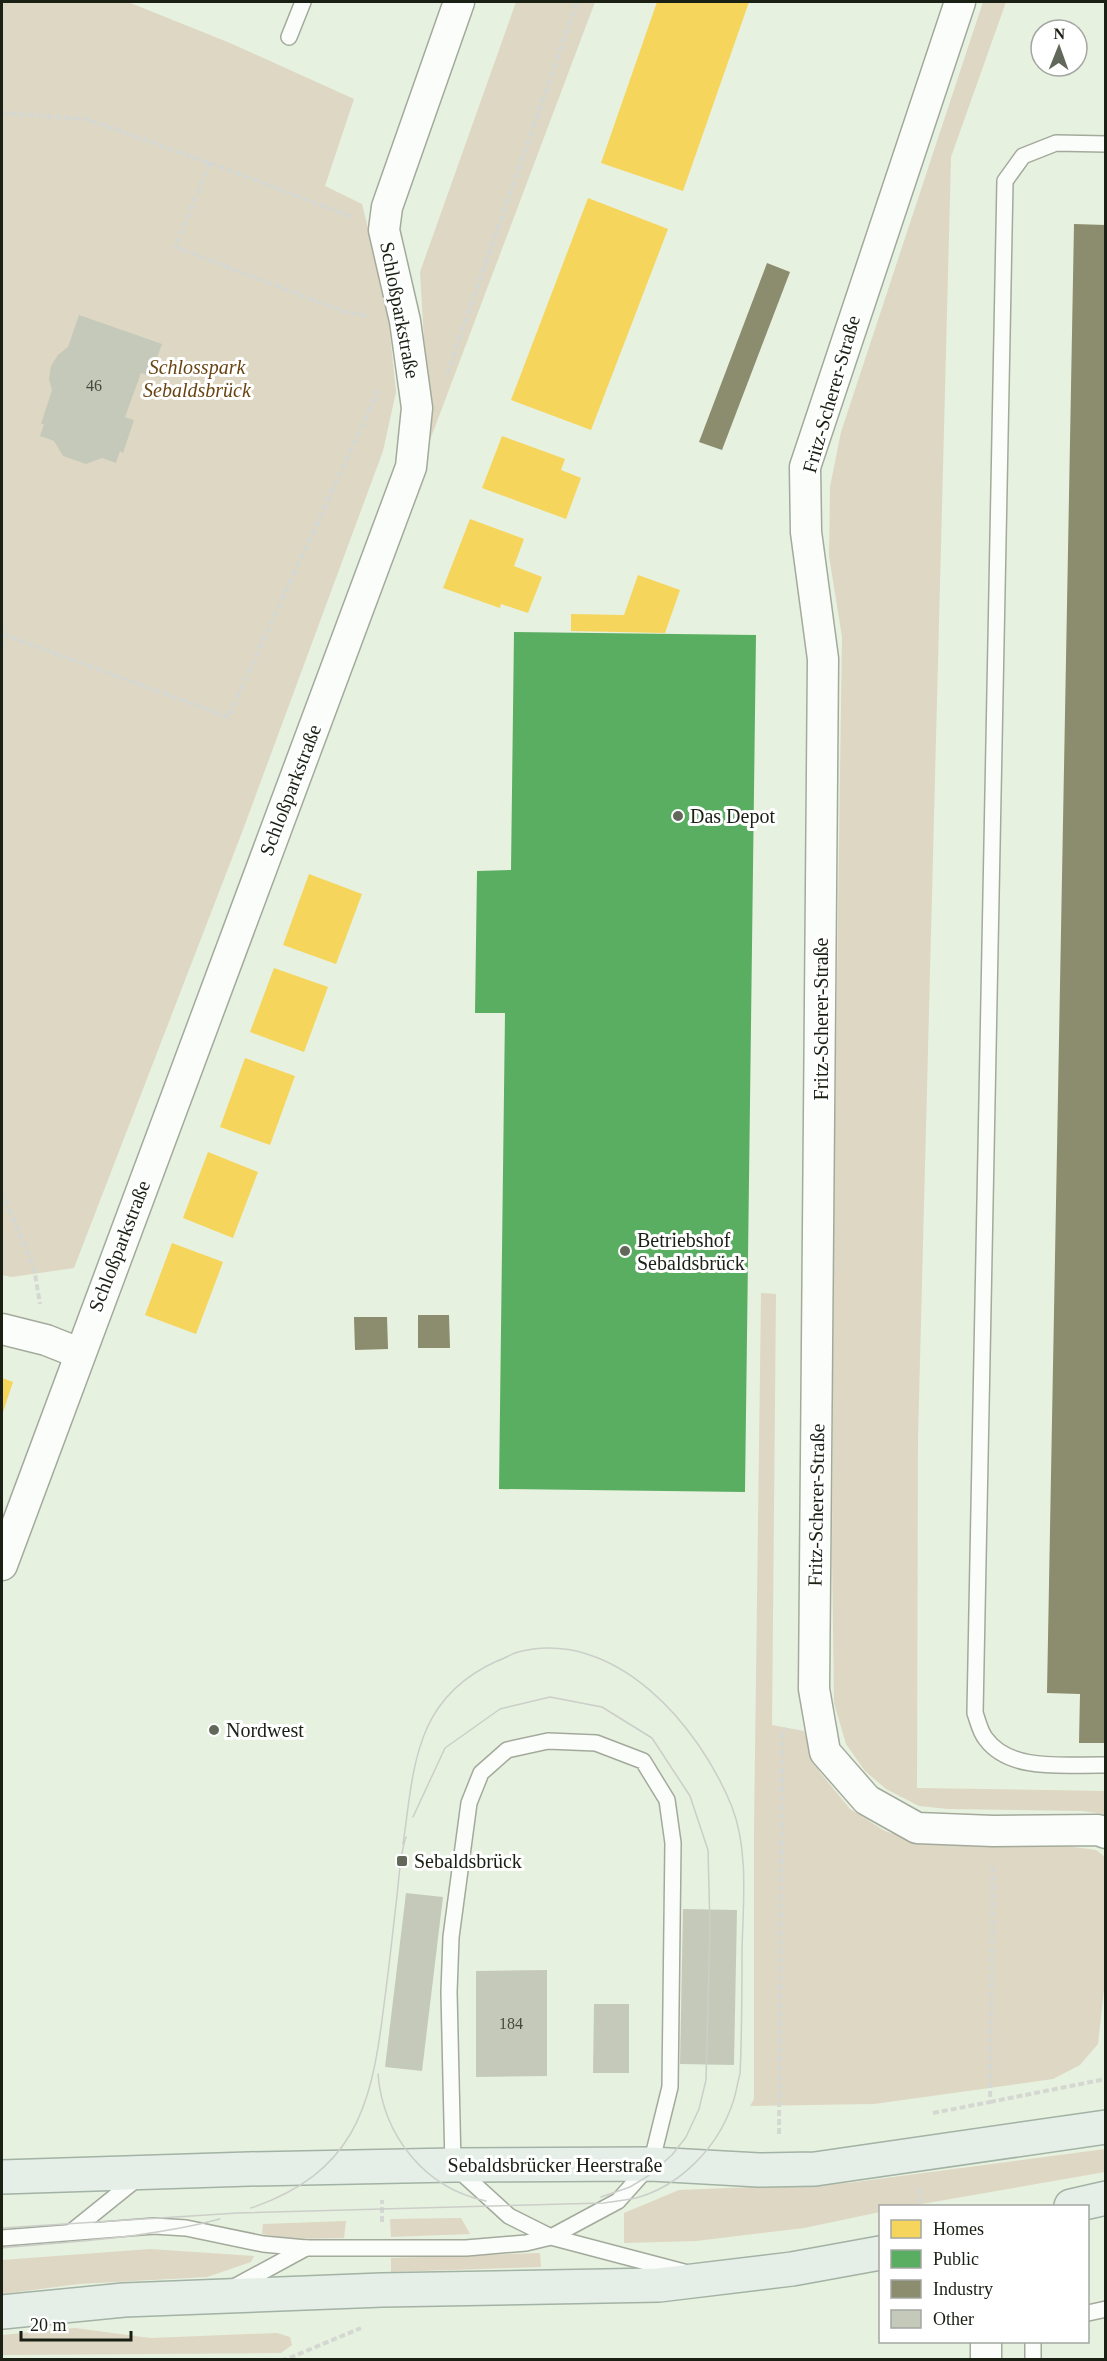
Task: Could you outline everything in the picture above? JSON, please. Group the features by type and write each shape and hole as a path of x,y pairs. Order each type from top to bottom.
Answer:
{"main road":[{"name":"Sebaldsbrücker Heerstraße","path":"2,2177 453,2165 651,2164 815,2169 1105,2126"},
{"path":"1075,2205 1106,2198"},
{"path":"2,2312 124,2300 218,2296 659,2285 792,2270 879,2253"}],"street":[{"name":"Schloßparkstraße","path":"2,1566 79,1353 411,467 417,408 405,321 384,230 387,207 459,2"},
{"name":"Fritz-Scherer-Straße","path":"960,2 805,467 806,532 823,659 814,1689 825,1752 867,1800 917,1828 993,1831 1098,1830 1106,1833"},
{"path":"2,1329 46,1340 79,1353"},
{"path":"986,2343 986,2360"}],"lane":[{"path":"289,37 303,2"},
{"path":"1106,144 1056,143 1023,156 1005,181 975,1713 985,1739 1005,1756 1032,1763 1106,1765"},
{"path":"2,2238 154,2226 186,2228 263,2244 306,2248 466,2248 526,2243 551,2237 618,2200 651,2164 670,2087 673,1843 667,1800 643,1761 596,1743 548,1741 507,1750 481,1773 469,1803 450,1959 450,2108 453,2165 509,2216 551,2237 710,2279"},
{"path":"71,2232 145,2172"},
{"path":"218,2296 306,2248"},
{"path":"1089,2313 1106,2309"},
{"path":"1033,2343 1033,2360"}],"path":[{"path":"417,408 446,377 577,2"},
{"path":"2,113 86,119 210,163 384,230"},
{"path":"210,163 175,247 345,312 405,321"},
{"path":"5,635 228,717 381,383"},
{"path":"2,624 5,635 2,647"},
{"path":"2,1192 34,1268 46,1340"},
{"path":"781,2169 778,2100 782,1733 814,1689"},
{"path":"990,2102 993,1831"},
{"path":"925,2115 1106,2079"}],"green space":[{"name":"Schlosspark Sebaldsbrück","path":"2,2 128,2 230,43 354,99 325,186 362,204 387,305 396,392 383,451 241,835 74,1268 12,1277 2,1275"},
{"path":"516,2 595,2 430,440 420,272"},
{"path":"983,2 1006,2 951,157 918,1438 917,1788 1105,1791 1105,1814 1082,1811 948,1809 919,1806 886,1789 865,1771 846,1744 834,1703 832,1553 834,1188 842,637 829,556 830,487 841,432"},
{"path":"761,1293 776,1294 772,1725 804,1731 819,1771 850,1809 885,1831 923,1844 1059,1845 1096,1850 1105,1857 1106,1971 1098,2044 1080,2065 1053,2079 874,2104 750,2106 754,2099 754,1831"},
{"path":"1105,2149 1105,2172 916,2205 879,2205 879,2212 804,2228 696,2241 624,2243 624,2213 679,2190 848,2183"},
{"path":"461,2218 470,2234 391,2237 390,2219"},
{"path":"346,2221 344,2238 290,2239 262,2234 263,2224"},
{"path":"150,2249 254,2256 251,2262 207,2277 79,2284 2,2294 2,2260"},
{"path":"540,2253 541,2267 391,2272 391,2258"},
{"path":"75,2328 150,2338 277,2333 290,2337 292,2345 281,2353 2,2355 2,2335"}],"building: Homes":[{"path":"657,2 749,2 683,191 601,163"},
{"path":"588,198 668,229 591,430 511,400"},
{"path":"502,436 565,459 561,470 581,478 566,519 482,488"},
{"path":"470,519 524,539 514,566 542,577 528,613 501,604 500,608 443,588"},
{"path":"638,575 680,590 665,633 571,631 571,614 624,615"},
{"path":"309,874 362,894 336,964 283,945"},
{"path":"274,968 328,987 304,1052 250,1032"},
{"path":"245,1058 295,1076 270,1145 220,1127"},
{"path":"208,1152 258,1172 233,1238 183,1218"},
{"path":"172,1243 223,1262 196,1334 145,1315"},
{"path":"2,1378 13,1382 2,1415"}],"building: Public":[{"name":"Betriebshof Sebaldsbrück","path":"514,632 756,635 745,1492 499,1489 505,1013 475,1013 477,871 511,870"}],"building: Industry":[{"path":"1074,224 1106,225 1106,1743 1079,1743 1080,1694 1047,1693"},
{"path":"767,263 790,272 722,450 699,442"},
{"path":"418,1315 449,1315 450,1348 418,1348"},
{"path":"354,1317 387,1317 388,1349 355,1350"}],"building: Other":[{"path":"79,315 162,344 150,376 141,373 125,417 134,420 123,453 120,451 116,463 102,458 86,464 63,456 54,441 40,436 44,424 41,424 52,390 49,379 51,366 58,355 68,347"},
{"path":"406,1893 443,1897 422,2071 385,2067"},
{"path":"683,1909 737,1910 734,2065 680,2064"},
{"path":"547,1970 547,2076 476,2077 476,1971"},
{"path":"594,2004 629,2004 629,2073 593,2073"}],"tram line":[{"path":"2,2228 238,2213 604,2203 636,2198 652,2192 682,2175 695,2163 707,2150 725,2121 740,2074 744,1878 741,1842 732,1807 718,1776 676,1716 650,1690 620,1669 588,1654 554,1648 518,1652 497,1661 475,1673 456,1688 439,1706 427,1728 414,1770 403,1844"},
{"path":"413,1817 445,1748 500,1709 550,1697 602,1707 652,1738 690,1796 708,1850 710,1928 706,2080 699,2109 686,2137 672,2155 648,2176 630,2187 601,2197"},
{"path":"251,2208 285,2194 313,2177 334,2157 350,2134 363,2108 372,2079 378,2047 406,1837"},
{"path":"378,2074 388,2118 398,2138 411,2156 444,2184 486,2201"},
{"path":"2,2248 139,2235 220,2219"}],"place":[{"name":"Das Depot","path":"678,816"},
{"name":"Betriebshof Sebaldsbrück","path":"625,1251"},
{"name":"Nordwest","path":"214,1730"},
{"name":"Sebaldsbrück","path":"402,1861"}]}
